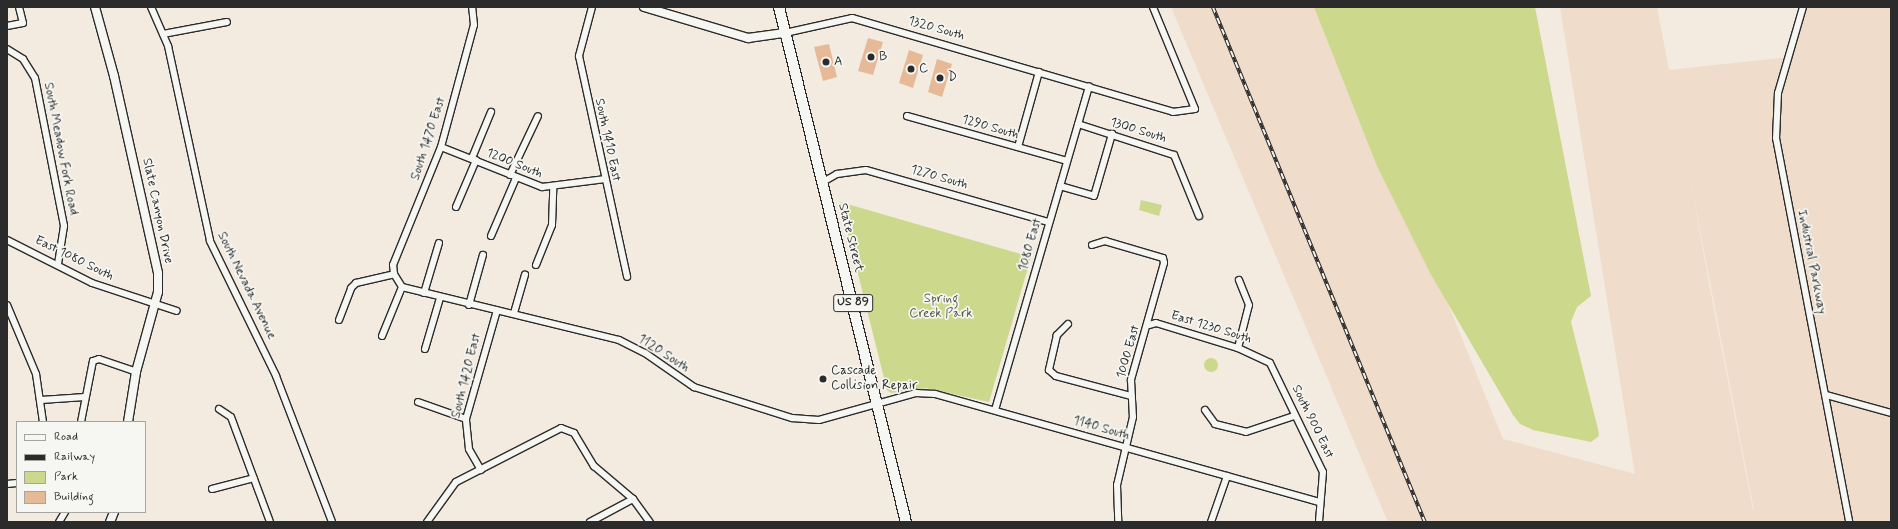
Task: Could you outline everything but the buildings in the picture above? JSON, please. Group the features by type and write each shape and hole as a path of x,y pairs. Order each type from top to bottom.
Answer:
{"main road":[{"name":"State Street","path":"779,7 906,522"}],"street":[{"path":"7,26 23,21 19,7"},
{"name":"Slate Canyon Drive","path":"95,7 154,244 158,273 155,304 136,372 128,421"},
{"name":"South Nevada Avenue","path":"151,7 163,34 208,234 276,376 332,522"},
{"name":"South 1470 East","path":"394,274 393,265 441,146 474,26 472,7"},
{"name":"South 1410 East","path":"592,7 578,56 627,277"},
{"name":"1320 South","path":"644,7 662,10 748,38 785,33 852,18 1089,86 1173,112 1195,109 1153,7"},
{"name":"Industrial Parkway","path":"1803,7 1778,93 1776,138 1849,522"},
{"path":"163,34 227,22"},
{"path":"7,59 9,51"},
{"name":"South Meadow Fork Road","path":"9,51 23,59 35,78 64,226 58,265"},
{"path":"1018,147 1039,72"},
{"name":"1080 East","path":"995,410 1089,86"},
{"path":"456,207 491,112"},
{"path":"490,236 538,116"},
{"name":"1290 South","path":"907,116 1067,161"},
{"name":"1300 South","path":"1078,124 1174,155 1199,216"},
{"path":"1060,186 1094,196 1112,134"},
{"name":"1200 South","path":"441,146 513,176 553,188 605,179"},
{"name":"1270 South","path":"823,182 838,174 866,170 1049,222"},
{"path":"536,265 554,218 553,188"},
{"name":"East 1080 South","path":"7,240 92,283 177,311"},
{"name":"1000 East","path":"1092,244 1106,241 1163,261 1149,325 1131,380 1133,417 1117,485 1118,522"},
{"path":"424,293 439,242"},
{"path":"469,305 483,256"},
{"path":"339,320 351,288 356,283 394,274 402,287 382,336"},
{"path":"514,313 525,276"},
{"path":"1238,348 1249,305 1239,280"},
{"name":"1120 South","path":"402,287 440,298 514,313 619,340 645,353 694,387 792,418 819,420 878,404"},
{"path":"425,349 440,298"},
{"path":"7,305 36,374 43,421"},
{"name":"South 1420 East","path":"481,470 469,449 466,419 497,310"},
{"name":"East 1230 South","path":"1149,325 1156,323 1238,348 1266,359"},
{"path":"1068,324 1058,335 1049,370 1056,376 1131,396"},
{"path":"81,421 93,361 99,359 136,372"},
{"name":"South 900 East","path":"1266,359 1275,370 1294,416 1323,472 1318,502 1318,522"},
{"name":"1140 South","path":"878,404 922,394 995,410 1318,502"},
{"path":"1826,395 1891,413"},
{"path":"41,400 85,397"},
{"path":"418,402 466,419"},
{"path":"219,409 231,416 270,522"},
{"path":"1205,410 1215,424 1246,432 1294,416"},
{"path":"427,522 456,482 550,432 569,428 594,466 633,499 650,522"},
{"path":"1211,522 1227,476"},
{"path":"212,489 254,478"},
{"path":"590,522 633,499"},
{"path":"59,522 64,513"}],"shaded area":[{"path":"1171,7 1327,7 1503,439 1635,474 1560,7 1657,7 1669,70 1789,57 1803,7 1891,7 1891,522 1388,522","holes":["1689,173 1754,510 1711,294"]}],"green space":[{"path":"1314,7 1535,7 1591,296 1577,307 1571,322 1598,429 1599,436 1591,442 1533,430 1520,424 1513,415 1430,273 1377,166"},
{"path":"1141,200 1162,205 1159,216 1139,210"},
{"name":"Spring Creek Park","path":"840,202 1031,257 989,402 926,388 891,393 887,390"},
{"path":"1208,358 1214,358 1218,362 1218,368 1214,372 1208,372 1204,368 1204,362"}],"railway":[{"path":"1213,7 1425,522"}],"place":[{"name":"B","path":"871,57"},
{"name":"A","path":"826,62"},
{"name":"C","path":"911,69"},
{"name":"D","path":"940,78"},
{"name":"Cascade Collision Repair","path":"823,379"}]}
